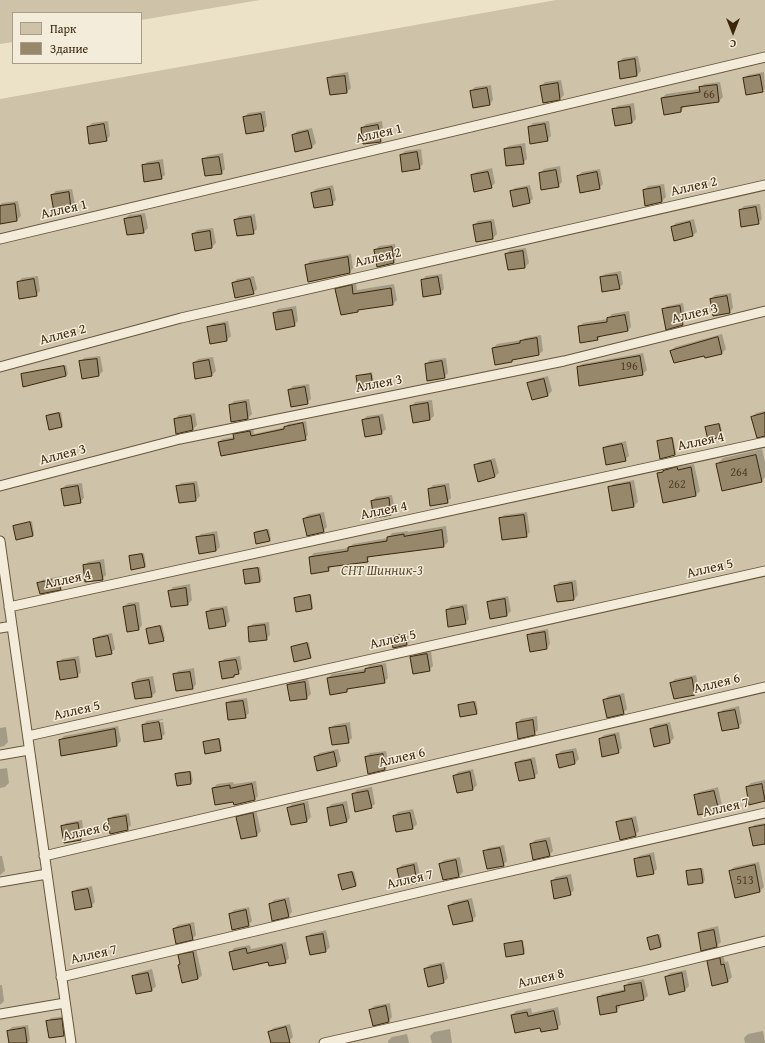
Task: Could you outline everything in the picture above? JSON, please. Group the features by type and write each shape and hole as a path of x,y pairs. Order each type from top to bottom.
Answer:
{"lane":[{"name":"Аллея 1","path":"0,239 765,57"},
{"name":"Аллея 2","path":"0,367 181,318 765,185"},
{"name":"Аллея 3","path":"0,486 180,439 564,361 765,311"},
{"name":"Аллея 4","path":"9,607 765,442"},
{"path":"0,541 70,1043"},
{"name":"Аллея 5","path":"28,736 765,571"},
{"path":"0,628 12,626"},
{"name":"Аллея 6","path":"44,856 765,687"},
{"path":"0,755 29,750"},
{"name":"Аллея 7","path":"61,977 765,813"},
{"path":"0,882 47,874"},
{"name":"Аллея 8","path":"324,1043 643,971 765,941"},
{"path":"0,1014 65,1003"}],"green space":[{"path":"0,0 260,0 142,20 142,12 12,12 12,42 0,44"},
{"name":"СНТ Шинник-3","path":"556,0 765,0 765,1043 0,1043 0,99"}],"building":[{"path":"635,59 637,76 620,79 618,62"},
{"path":"760,75 763,92 746,95 743,78"},
{"path":"345,76 347,93 330,95 327,78"},
{"path":"558,83 560,100 543,103 540,86"},
{"path":"717,85 719,102 681,107 681,112 664,115 661,98 700,92 699,87"},
{"path":"487,88 490,105 473,108 470,91"},
{"path":"630,107 632,123 615,126 612,109"},
{"path":"261,114 264,131 246,134 243,117"},
{"path":"104,124 107,141 89,144 87,127"},
{"path":"545,124 548,141 530,144 528,127"},
{"path":"378,125 381,142 363,144 361,128"},
{"path":"308,131 312,148 295,152 292,135"},
{"path":"521,147 524,164 506,166 504,149"},
{"path":"417,152 420,169 402,172 400,155"},
{"path":"219,157 222,174 205,176 202,159"},
{"path":"159,163 162,179 144,182 142,165"},
{"path":"556,170 559,187 541,190 539,173"},
{"path":"488,172 492,188 474,192 471,175"},
{"path":"597,172 600,189 580,193 577,176"},
{"path":"660,187 662,202 645,206 643,190"},
{"path":"527,188 530,203 513,207 510,191"},
{"path":"330,189 333,205 314,208 311,193"},
{"path":"69,192 71,209 54,212 51,195"},
{"path":"15,204 17,221 0,224 0,206"},
{"path":"756,207 759,224 741,227 739,210"},
{"path":"141,216 144,233 127,235 124,219"},
{"path":"251,217 254,234 237,236 234,220"},
{"path":"491,222 493,239 476,242 473,225"},
{"path":"690,222 693,236 674,241 671,227"},
{"path":"210,231 212,248 195,251 192,234"},
{"path":"392,247 394,263 377,267 374,250"},
{"path":"523,251 525,268 508,270 505,254"},
{"path":"348,257 350,273 308,282 305,265"},
{"path":"617,275 620,289 602,292 600,277"},
{"path":"438,277 441,294 423,297 421,280"},
{"path":"34,279 37,296 19,299 17,282"},
{"path":"250,279 254,294 235,298 232,283"},
{"path":"352,285 353,294 391,288 393,305 358,310 358,312 341,315 335,289"},
{"path":"727,296 730,313 713,316 710,299"},
{"path":"680,306 683,325 666,330 662,309"},
{"path":"292,310 295,326 276,330 273,313"},
{"path":"625,315 628,331 597,337 598,340 580,343 578,326 607,322 607,318"},
{"path":"225,324 227,341 210,344 207,327"},
{"path":"718,337 722,354 705,358 704,356 674,363 670,351"},
{"path":"537,338 539,355 495,365 492,348"},
{"path":"640,356 643,375 579,386 577,367"},
{"path":"97,359 99,376 82,379 79,361"},
{"path":"209,360 212,376 195,379 193,363"},
{"path":"442,361 445,378 427,381 425,364"},
{"path":"64,366 66,376 23,387 21,374"},
{"path":"371,374 373,387 358,389 356,376"},
{"path":"544,379 548,396 532,400 527,383"},
{"path":"305,387 308,404 291,407 288,390"},
{"path":"246,402 248,419 231,422 229,405"},
{"path":"428,403 430,420 413,423 410,406"},
{"path":"59,413 62,427 49,430 46,416"},
{"path":"765,413 765,436 757,438 751,417"},
{"path":"191,416 193,430 176,434 174,419"},
{"path":"379,417 382,434 365,437 362,420"},
{"path":"303,423 306,440 221,456 218,442 234,439 233,434 250,431 251,436 284,429 284,427"},
{"path":"719,424 722,437 708,440 705,427"},
{"path":"672,438 675,455 660,459 657,441"},
{"path":"622,444 626,461 606,465 603,448"},
{"path":"756,455 762,482 722,491 716,464"},
{"path":"491,461 495,477 478,482 474,465"},
{"path":"677,467 678,470 691,467 696,496 663,503 657,473"},
{"path":"630,483 634,507 612,511 608,487"},
{"path":"194,484 196,501 179,503 176,486"},
{"path":"78,486 81,503 64,506 61,489"},
{"path":"445,486 448,503 430,506 428,489"},
{"path":"389,498 391,515 374,518 371,501"},
{"path":"320,515 324,532 307,536 303,519"},
{"path":"524,515 527,537 502,540 499,518"},
{"path":"30,522 33,536 16,540 13,526"},
{"path":"267,530 270,541 256,544 254,533"},
{"path":"442,530 444,547 367,557 368,562 328,567 329,571 311,574 309,557 348,551 348,547 387,541 387,537"},
{"path":"214,535 216,551 199,554 196,537"},
{"path":"142,554 145,567 131,570 129,556"},
{"path":"100,563 103,580 85,582 83,565"},
{"path":"258,568 260,582 245,584 243,570"},
{"path":"58,579 61,590 40,594 37,583"},
{"path":"572,583 574,600 557,602 554,586"},
{"path":"186,588 188,605 171,607 168,591"},
{"path":"310,595 312,609 296,612 294,598"},
{"path":"505,599 507,616 490,619 487,602"},
{"path":"135,605 139,630 127,632 123,607"},
{"path":"463,607 466,624 448,627 446,610"},
{"path":"223,609 226,626 209,629 206,612"},
{"path":"265,625 267,640 249,642 248,627"},
{"path":"160,626 164,641 149,644 146,629"},
{"path":"545,632 547,649 530,652 527,635"},
{"path":"405,634 407,645 393,648 391,637"},
{"path":"108,636 112,654 96,657 93,639"},
{"path":"307,643 311,658 294,662 291,647"},
{"path":"427,654 430,671 413,674 410,657"},
{"path":"75,660 78,677 60,680 57,662"},
{"path":"236,660 239,674 234,675 234,677 222,679 219,662"},
{"path":"382,666 385,683 347,689 347,692 330,695 327,678 365,672 365,669"},
{"path":"190,672 193,689 176,691 173,674"},
{"path":"692,678 695,695 674,699 670,683"},
{"path":"149,680 152,697 135,699 132,683"},
{"path":"305,682 307,699 290,701 287,685"},
{"path":"620,696 624,714 607,718 603,700"},
{"path":"243,701 246,718 228,720 226,703"},
{"path":"474,702 477,714 460,717 458,705"},
{"path":"735,710 739,728 722,731 718,713"},
{"path":"533,720 535,735 518,739 516,723"},
{"path":"159,722 162,739 144,742 142,725"},
{"path":"667,725 670,743 654,747 650,729"},
{"path":"346,726 349,743 332,745 329,728"},
{"path":"115,729 117,746 61,756 59,740"},
{"path":"615,735 619,753 602,757 599,739"},
{"path":"219,739 221,751 205,754 203,742"},
{"path":"334,752 337,766 317,771 314,757"},
{"path":"573,752 575,764 559,768 556,755"},
{"path":"383,754 385,770 368,774 365,757"},
{"path":"531,760 535,778 519,781 515,763"},
{"path":"190,772 191,784 177,786 175,774"},
{"path":"470,772 473,790 457,793 453,776"},
{"path":"252,784 255,800 234,805 233,802 215,805 212,788 230,785 230,788"},
{"path":"762,784 765,801 749,805 746,787"},
{"path":"368,791 372,808 355,812 352,794"},
{"path":"714,791 719,811 698,815 694,795"},
{"path":"304,804 307,822 291,825 287,808"},
{"path":"343,805 347,822 330,826 327,808"},
{"path":"253,813 257,836 241,839 236,817"},
{"path":"410,813 413,829 396,832 393,816"},
{"path":"126,816 128,830 110,834 108,819"},
{"path":"632,819 636,836 620,840 616,822"},
{"path":"78,823 81,840 64,843 61,826"},
{"path":"765,825 765,844 753,846 749,828"},
{"path":"546,841 550,856 533,860 530,844"},
{"path":"500,848 504,866 487,869 483,851"},
{"path":"650,856 654,874 637,877 634,859"},
{"path":"456,860 459,877 443,880 439,864"},
{"path":"414,865 417,883 401,886 397,869"},
{"path":"755,865 760,892 735,898 729,871"},
{"path":"701,869 703,883 688,885 686,871"},
{"path":"352,872 356,886 342,890 338,875"},
{"path":"567,878 571,895 554,899 551,881"},
{"path":"88,889 92,907 75,910 72,892"},
{"path":"285,900 289,917 272,921 269,904"},
{"path":"468,901 473,921 453,925 448,906"},
{"path":"246,910 249,926 232,930 229,914"},
{"path":"190,925 193,940 176,944 173,929"},
{"path":"714,930 717,947 701,951 698,933"},
{"path":"323,934 326,952 310,955 306,937"},
{"path":"658,935 661,947 650,950 647,938"},
{"path":"522,941 524,954 506,957 504,944"},
{"path":"282,945 286,963 269,966 268,962 233,970 229,952 246,948 247,953"},
{"path":"193,952 198,979 182,983 178,965 180,964 178,955"},
{"path":"720,958 721,965 724,964 728,982 712,986 707,961"},
{"path":"441,965 444,983 428,987 424,969"},
{"path":"148,973 152,991 136,994 132,976"},
{"path":"682,973 685,991 669,995 665,977"},
{"path":"641,983 644,1000 616,1006 617,1012 600,1015 597,997 625,991 624,986"},
{"path":"386,1006 389,1022 373,1026 369,1010"},
{"path":"554,1011 558,1029 541,1032 540,1028 515,1033 511,1015 527,1012 528,1016"},
{"path":"62,1019 64,1036 49,1038 46,1021"},
{"path":"286,1027 290,1043 271,1043 268,1032"},
{"path":"25,1028 27,1043 9,1043 7,1031"}]}
